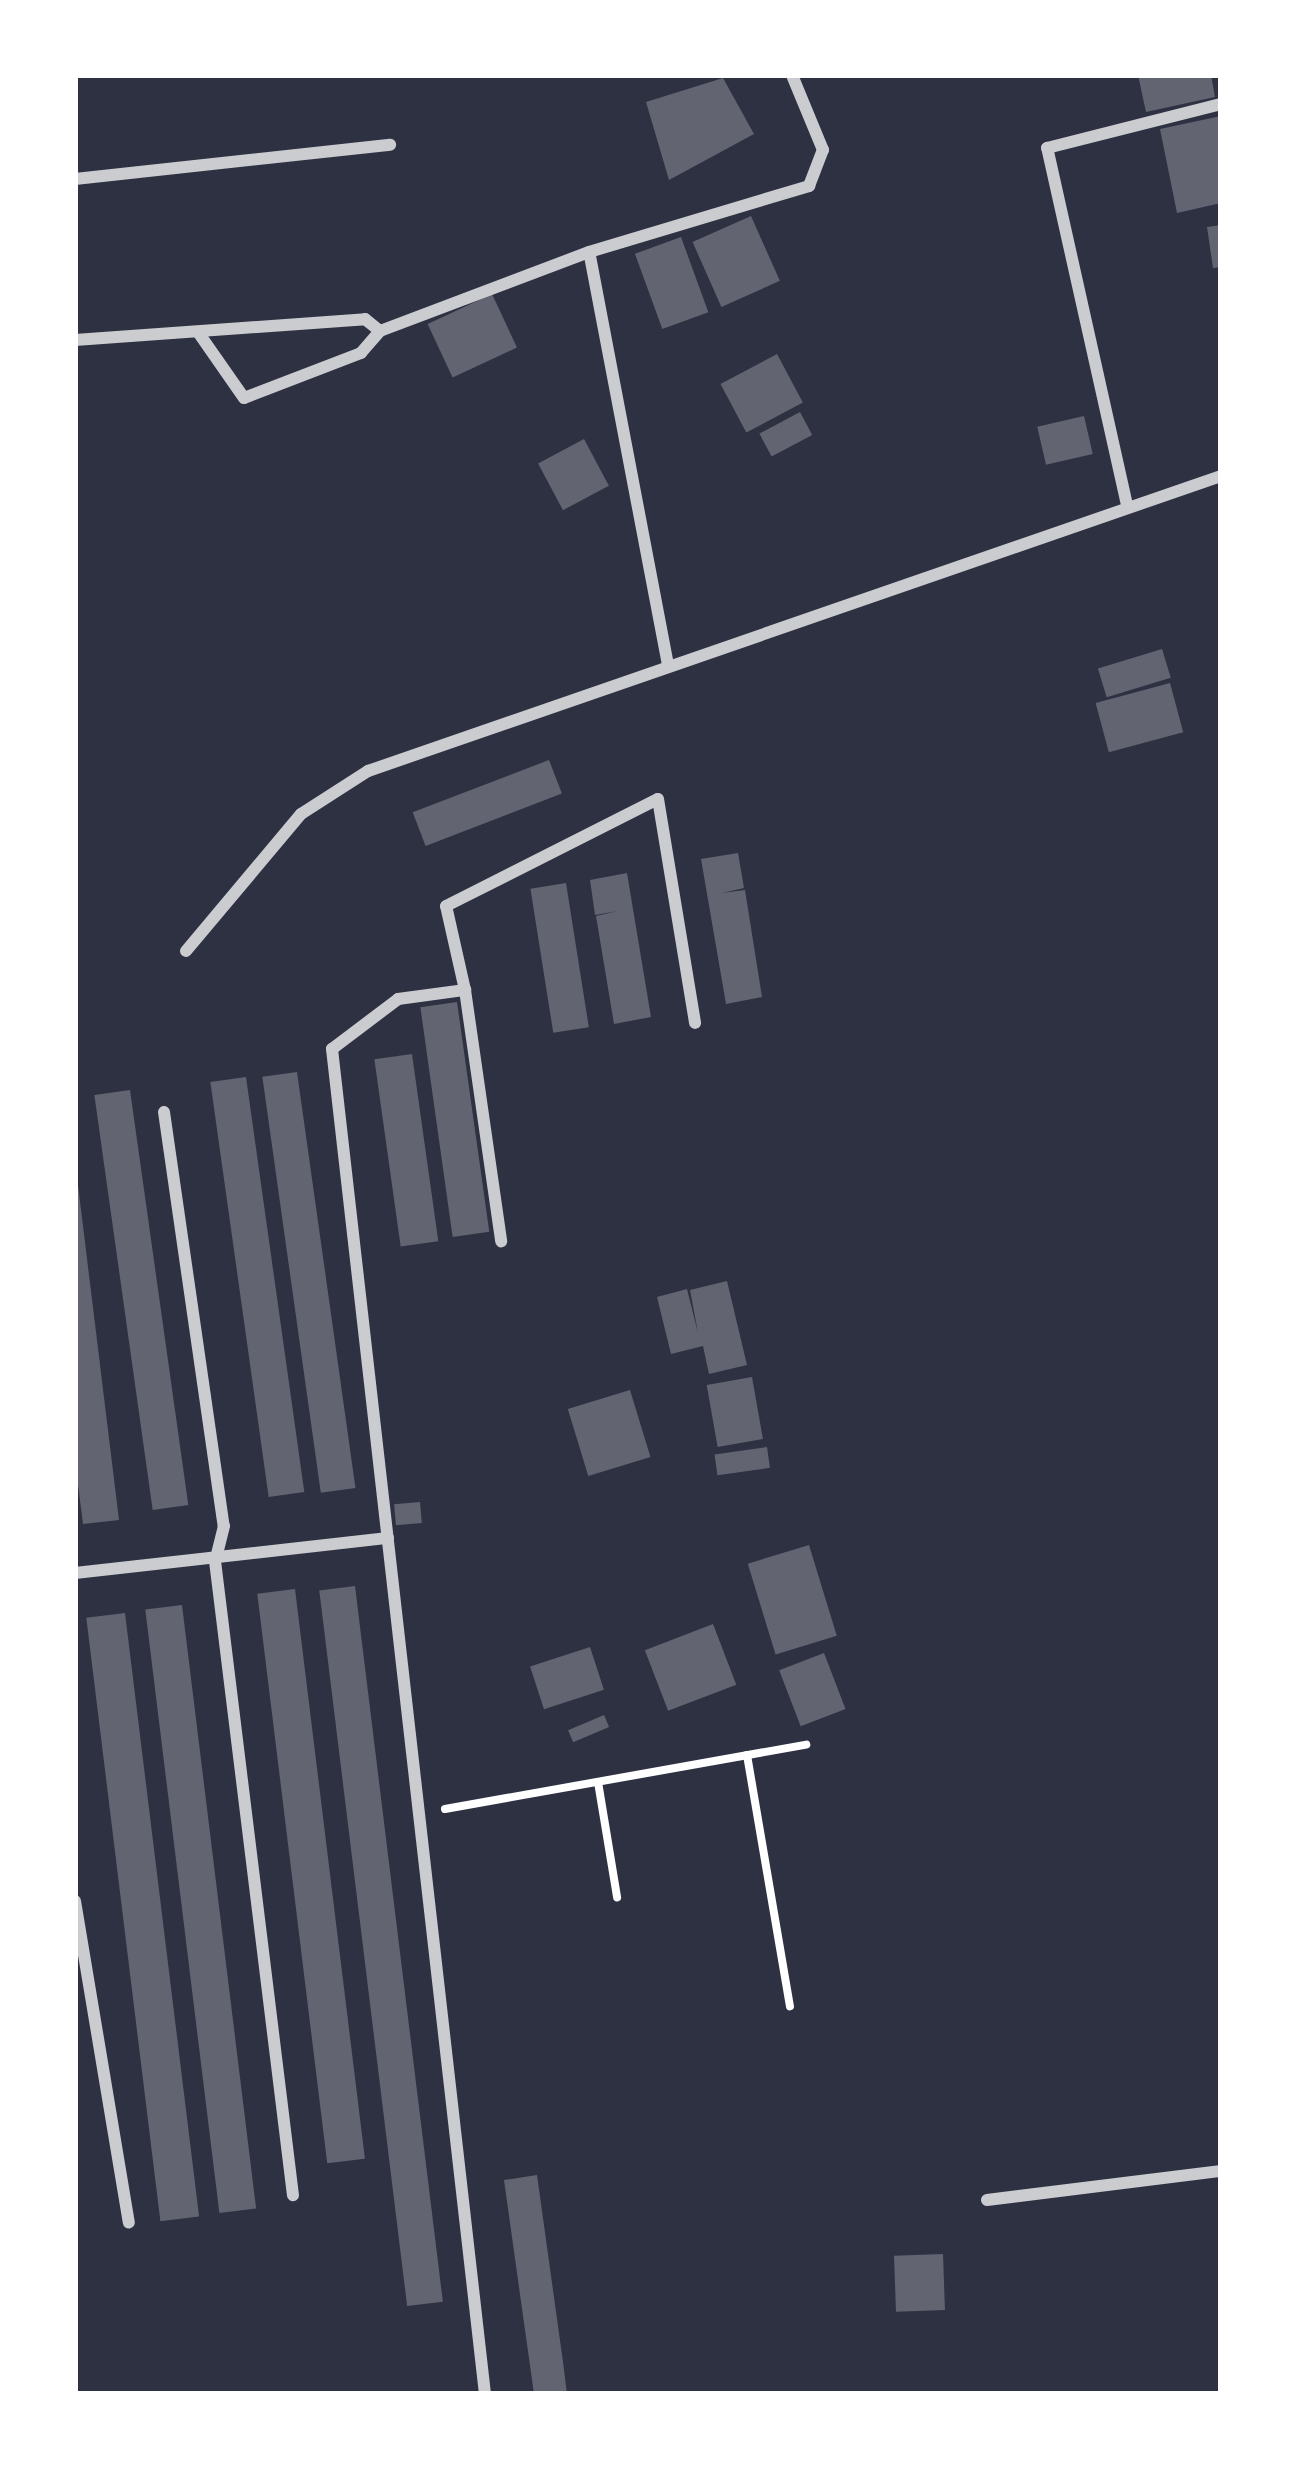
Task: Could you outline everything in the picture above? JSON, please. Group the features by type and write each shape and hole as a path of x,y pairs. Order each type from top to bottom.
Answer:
{"street":[{"path":"197,332 244,398 361,353 380,331 589,252 809,186 823,150 792,75"},
{"path":"1126,506 1047,148 1221,104"},
{"path":"75,179 391,145"},
{"path":"589,252 668,665"},
{"path":"75,340 365,319 380,331"},
{"path":"186,951 278,838 332,792 668,665 1221,476"},
{"path":"501,1241 465,990 446,906 658,799 695,1023"},
{"path":"465,990 398,999 332,1049 485,2394"},
{"path":"164,1112 224,1526 214,1561 293,2195"},
{"path":"75,1573 388,1538"},
{"path":"75,1901 129,2223"},
{"path":"987,2200 1221,2171"}],"path":[{"path":"419,1814 806,1745"},
{"path":"747,1755 790,2006"},
{"path":"598,1782 617,1897"}],"building":[{"path":"1138,75 1211,75 1215,97 1146,112"},
{"path":"723,78 754,134 669,180 646,102"},
{"path":"1221,116 1221,203 1177,213 1160,129"},
{"path":"751,216 780,281 721,307 693,242"},
{"path":"1221,225 1221,267 1213,268 1207,227"},
{"path":"681,237 708,312 662,329 635,254"},
{"path":"492,294 517,347 453,377 428,324"},
{"path":"777,354 803,403 746,433 720,384"},
{"path":"800,412 812,435 772,457 759,434"},
{"path":"1084,416 1093,454 1046,465 1037,427"},
{"path":"584,439 609,486 563,510 538,463"},
{"path":"1162,649 1171,678 1107,697 1098,669"},
{"path":"1170,683 1183,732 1109,752 1096,703"},
{"path":"549,760 562,794 426,846 413,812"},
{"path":"738,853 744,888 722,893 745,890 762,997 726,1004 701,859"},
{"path":"627,873 651,1017 614,1024 596,916 618,911 595,915 590,880"},
{"path":"566,883 589,1027 553,1033 530,889"},
{"path":"457,1002 489,1232 453,1237 420,1007"},
{"path":"412,1054 438,1241 401,1246 374,1059"},
{"path":"297,1072 355,1488 321,1493 262,1077"},
{"path":"246,1077 304,1492 269,1497 210,1082"},
{"path":"130,1090 188,1505 153,1510 94,1095"},
{"path":"78,1185 119,1520 83,1524 75,1461"},
{"path":"727,1281 747,1365 709,1374 703,1346 671,1354 657,1297 687,1289 698,1333 690,1290"},
{"path":"752,1377 763,1439 718,1447 707,1385"},
{"path":"630,1390 650,1457 588,1476 568,1409"},
{"path":"767,1447 770,1468 717,1475 715,1454"},
{"path":"420,1502 422,1523 396,1525 394,1504"},
{"path":"809,1545 837,1636 776,1655 748,1564"},
{"path":"355,1586 443,2302 407,2306 319,1590"},
{"path":"295,1589 365,2159 327,2163 257,1594"},
{"path":"182,1605 256,2208 219,2213 145,1610"},
{"path":"125,1613 199,2216 160,2221 86,1618"},
{"path":"713,1624 736,1685 668,1711 645,1650"},
{"path":"590,1647 604,1690 544,1709 530,1666"},
{"path":"824,1653 846,1709 801,1726 779,1670"},
{"path":"604,1715 609,1727 573,1742 568,1730"},
{"path":"537,2175 567,2394 534,2394 504,2180"},
{"path":"943,2254 945,2310 896,2312 894,2256"}]}
